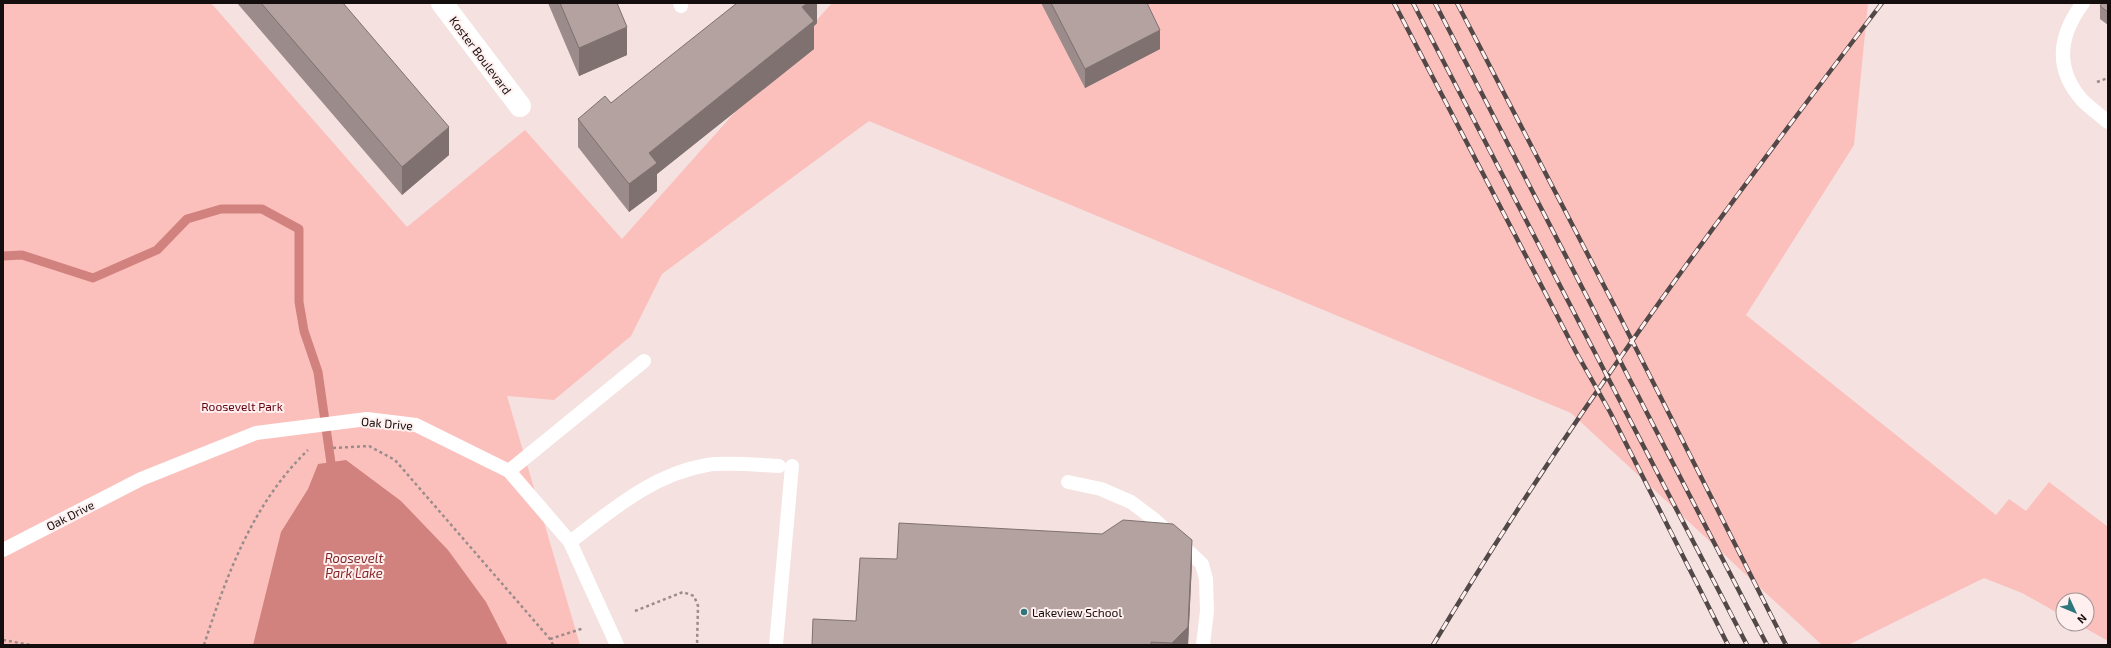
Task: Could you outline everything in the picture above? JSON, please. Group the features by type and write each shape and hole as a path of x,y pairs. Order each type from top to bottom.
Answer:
{"street":[{"name":"Koster Boulevard","path":"442,3 520,106"}],"lane":[{"path":"2083,3 2073,15 2064,37 2062,52 2065,70 2073,88 2083,101 2108,122"},
{"path":"509,471 644,361"},
{"name":"Oak Drive","path":"3,550 23,538 142,479 256,434 291,428 367,419 416,425 509,471 570,542 617,645"},
{"path":"570,542 634,494 667,476 707,465 786,466 776,645"},
{"path":"1068,482 1101,489 1131,502 1155,520 1202,564 1206,579 1206,610 1203,645"}],"path":[{"path":"331,448 369,446 396,460 550,639 553,645"},
{"path":"204,645 232,565 251,526 288,469 308,450 316,450"},
{"path":"635,611 683,592 690,593 694,596 698,606 697,645"},
{"path":"550,639 586,628"},
{"path":"3,640 31,645"}],"green space":[{"name":"Roosevelt Park","path":"3,3 211,3 407,227 525,130 622,239 832,3 1868,3 1854,145 1746,315 1996,515 2009,499 2026,511 2049,482 2108,527 2108,641 2092,632 2095,632 2095,592 2055,592 2055,612 2022,593 1984,578 1848,645 1822,645 1571,413 869,121 662,274 631,336 554,400 507,396 580,645 3,645"}],"water":[{"name":"Roosevelt Park Lake","path":"346,460 401,501 448,550 486,602 508,645 253,645 281,532 308,489 318,464"}],"building":[{"path":"261,3 343,3 449,127 402,167"},
{"path":"560,3 617,3 627,27 579,48"},
{"path":"737,3 807,3 802,7 814,21 649,153 657,163 629,184 578,119 605,96 611,103"},
{"path":"1051,3 1147,3 1160,30 1085,69"},
{"path":"2102,3 2108,3 2108,12 2100,6"},
{"name":"Lakeview School","path":"1123,520 1173,524 1192,540 1188,627 1172,643 1151,642 1151,645 812,645 813,619 856,621 860,558 897,559 899,523 1102,534"}],"waterway":[{"path":"3,256 22,255 93,278 157,250 187,219 221,209 262,209 299,229 299,302 304,331 318,372 331,463"}],"railway":[{"path":"1394,3 1576,352 1610,412 1728,645"},
{"path":"1413,3 1747,645"},
{"path":"1435,3 1767,645"},
{"path":"1457,3 1613,303 1786,645"},
{"path":"1433,645 1537,479 1592,398 1706,238 1882,3"}],"place":[{"name":"Lakeview School","path":"1024,612"}]}
